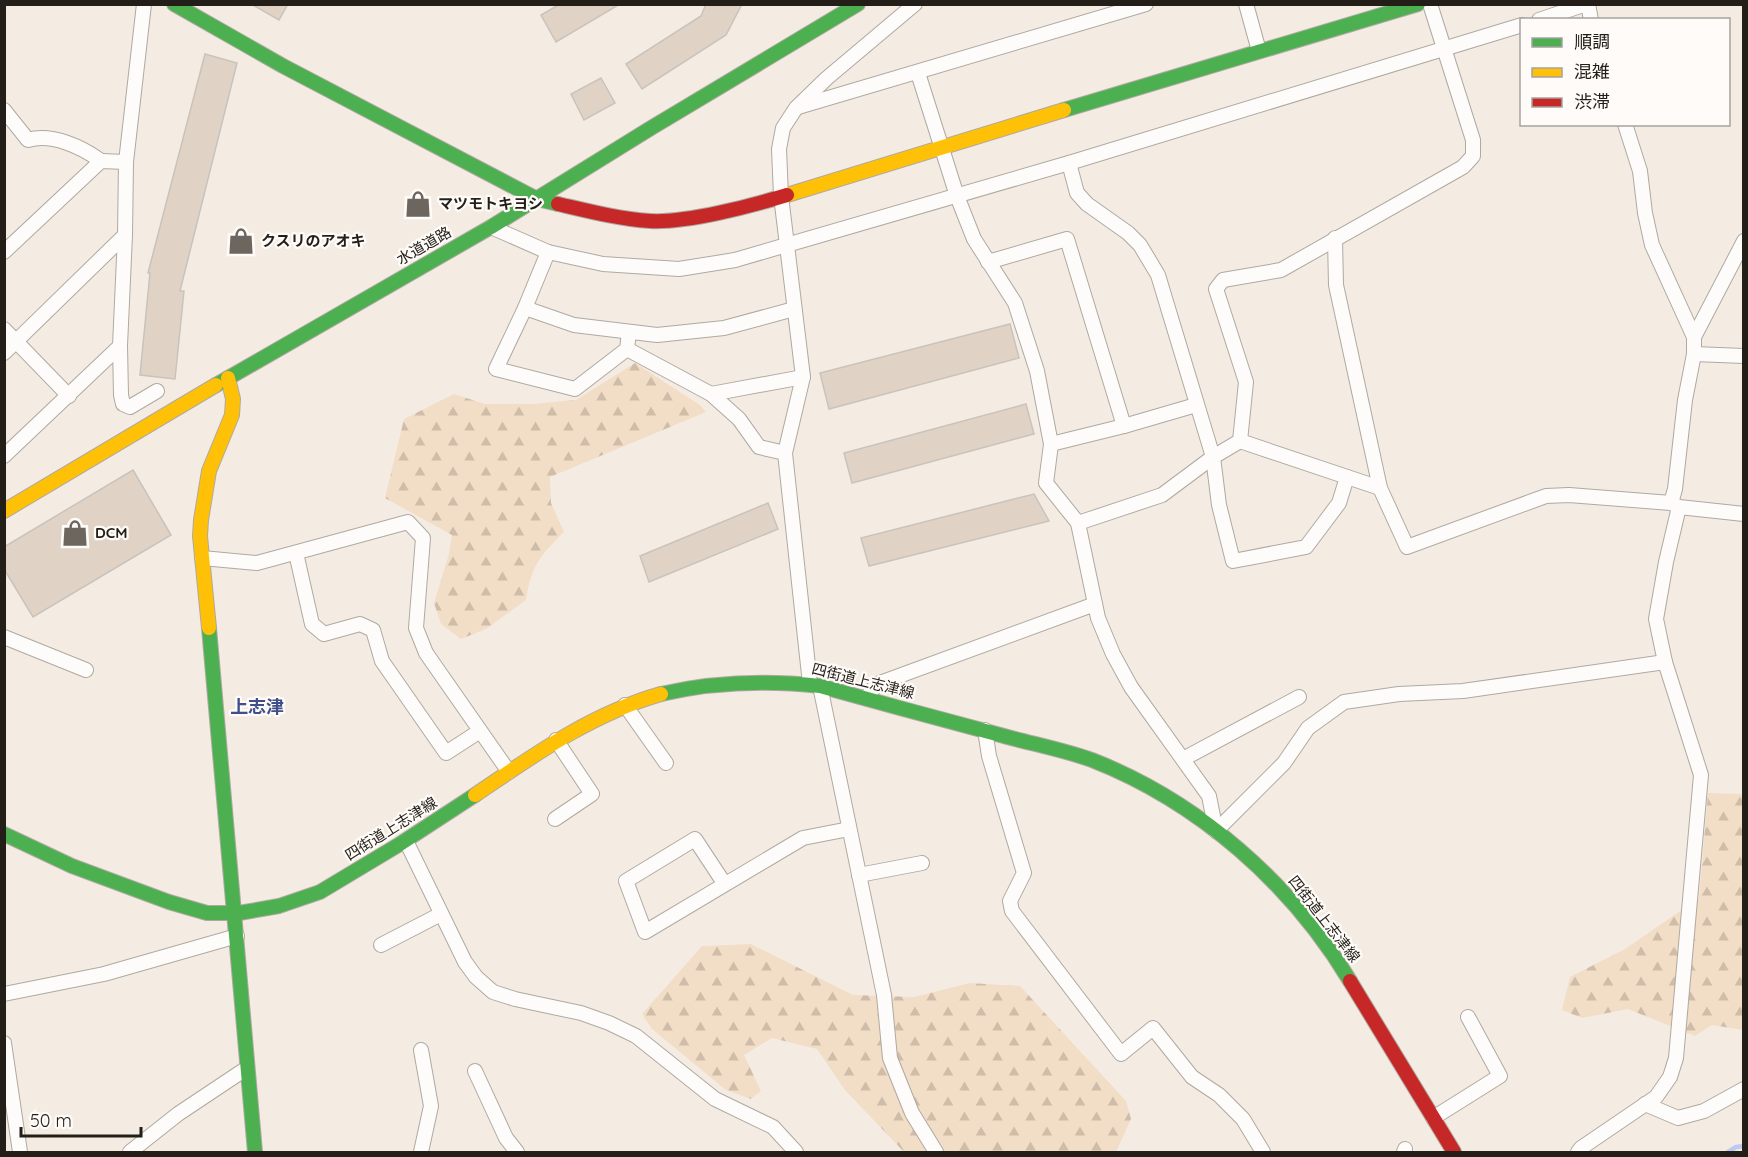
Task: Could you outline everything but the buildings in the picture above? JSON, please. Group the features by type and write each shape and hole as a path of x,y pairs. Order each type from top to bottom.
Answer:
{"street":[{"path":"144,4 126,162 120,346 123,404 134,406 157,391"},
{"path":"174,4 284,66 537,199 596,213 651,221 687,218 761,203 1418,4"},
{"name":"水道道路","path":"4,512 228,378 490,227 858,4"},
{"path":"915,4 827,78 796,108 783,128 779,149 781,196 803,377 785,453 815,685 849,829 884,995 890,1058 912,1113 936,1152"},
{"path":"796,108 1146,4"},
{"path":"1246,4 1259,51"},
{"path":"1240,441 1246,382 1216,289 1223,280 1281,270 1463,167 1473,156 1473,140 1430,4"},
{"path":"1545,18 1587,4"},
{"path":"490,227 548,252 603,264 679,269 735,260 1069,163 1520,25"},
{"path":"918,73 940,147 974,239 1015,303 1037,371 1051,444 1046,483 1078,523 1098,618 1113,654 1131,687 1209,796 1216,831"},
{"path":"4,110 28,140 37,137 56,140 78,147 101,161 126,162"},
{"path":"1578,1152 1656,1096 1670,1077 1676,1058 1701,775 1665,662 1656,619 1675,505 1685,400 1694,354 1694,337 1652,245 1640,171 1626,126"},
{"path":"4,252 101,161"},
{"path":"1069,163 1077,193 1087,204 1128,233 1140,245 1154,267 1213,457 1219,505 1233,561 1306,547 1339,503 1347,477"},
{"path":"4,353 125,235"},
{"path":"1335,238 1336,285 1380,488 1407,547 1546,496 1569,495 1743,514"},
{"path":"988,262 1067,239 1124,426"},
{"path":"1694,337 1743,241"},
{"path":"548,252 496,369 574,389 627,349 629,332"},
{"path":"525,308 574,325 657,335 724,328 794,309"},
{"path":"4,329 69,396"},
{"path":"4,456 120,346"},
{"path":"627,349 711,394 739,419 759,447 785,453"},
{"path":"1694,354 1743,356"},
{"path":"711,394 803,377"},
{"path":"228,378 233,406 226,428 215,450 202,500 200,536 255,1152"},
{"path":"1051,444 1196,405"},
{"path":"1078,523 1162,495 1213,457 1240,441 1380,488"},
{"path":"202,558 257,563 408,522 423,538 416,628 426,653 509,772"},
{"path":"296,553 312,624 324,634 360,624 373,630 382,661 446,753 480,731"},
{"path":"866,698 877,684 1095,604"},
{"path":"4,637 86,670"},
{"path":"1216,831 1284,763 1308,728 1344,702 1399,694 1463,691 1665,662"},
{"name":"四街道上志津線","path":"4,834 99,878 186,908 216,914 235,914 312,896 406,841 556,740 624,705 644,698 708,685 783,682 815,685 1091,760 1150,788 1216,831 1255,863 1311,924 1344,970 1454,1152"},
{"path":"1183,759 1299,697"},
{"path":"624,705 666,764"},
{"path":"985,730 989,756 1024,873 1010,901 1012,911 1121,1054 1153,1028 1192,1077 1219,1095 1243,1119 1263,1152"},
{"path":"555,819 592,794 556,740"},
{"path":"724,883 695,839 626,880 645,932 803,837 849,829"},
{"path":"406,841 465,962 476,977 493,992 514,999 581,1013 636,1036 715,1099 773,1128 796,1152"},
{"path":"859,875 922,863"},
{"path":"381,945 441,914"},
{"path":"4,994 104,974 237,936"},
{"path":"1433,1118 1500,1076 1468,1017"},
{"path":"4,1043 20,1152"},
{"path":"421,1050 431,1107 421,1152"},
{"path":"130,1152 178,1114 248,1068"},
{"path":"475,1071 506,1138 517,1152"},
{"path":"1645,1104 1678,1118 1704,1111 1743,1089"}],"green space":[{"path":"635,363 700,405 706,412 550,477 551,503 564,532 538,562 531,578 526,600 486,629 461,639 441,624 434,603 449,554 452,535 385,498 404,419 454,394 485,404 532,404 576,400"},
{"path":"1708,793 1743,794 1743,1030 1712,1025 1695,1036 1628,1009 1582,1018 1562,1010 1570,977 1625,949 1699,898"},
{"path":"751,944 853,995 914,997 970,983 1020,986 1126,1101 1131,1119 1116,1152 904,1152 845,1090 817,1049 772,1038 744,1055 761,1091 751,1099 726,1090 652,1029 642,1014 702,946"}],"waterway":[{"path":"1728,1152 1736,1147 1744,1146"}],"traffic: fast":[{"path":"174,4 283,66 537,199 558,204"},
{"path":"216,385 491,227 858,4"},
{"path":"1064,110 1418,4"},
{"path":"209,628 255,1152"},
{"path":"661,694 740,683 820,686 1092,760 1169,798 1239,849 1300,911 1350,981"},
{"path":"4,834 72,866 169,902 207,913 239,913 279,906 320,892 475,795"}],"traffic: slow":[{"path":"787,195 1064,110"},
{"path":"209,628 200,536 201,520 209,471 232,415 233,399 228,378"},
{"path":"4,511 216,385"},
{"path":"475,795 541,751 587,724 635,702 661,694"}],"traffic: jam":[{"path":"558,204 627,218 665,221 719,213 787,195"},
{"path":"1350,981 1454,1152"}],"place":[{"name":"マツモトキヨシ","path":"418,204"},
{"name":"クスリのアオキ","path":"241,241"},
{"name":"DCM","path":"75,533"}],"district":[{"name":"上志津","path":"257,707"}]}
